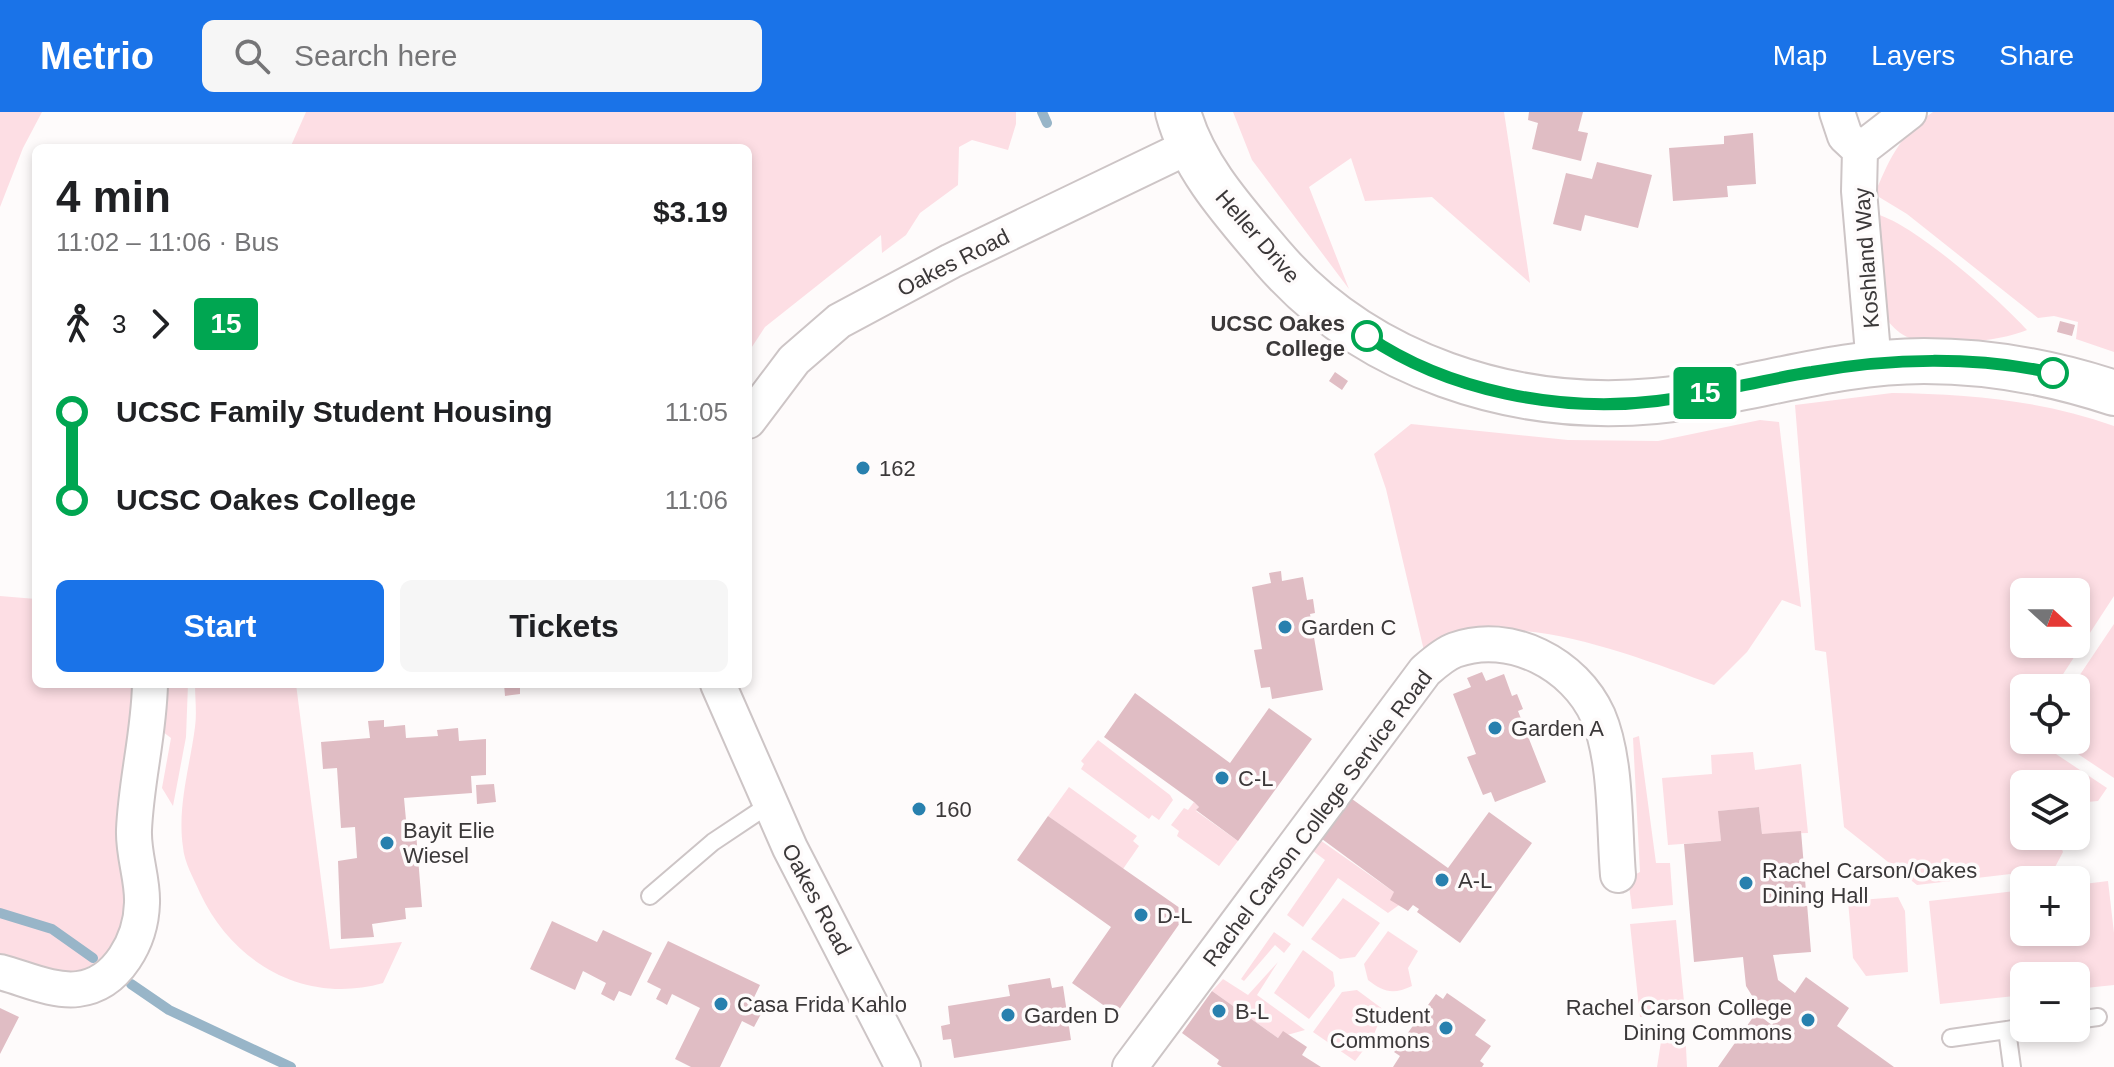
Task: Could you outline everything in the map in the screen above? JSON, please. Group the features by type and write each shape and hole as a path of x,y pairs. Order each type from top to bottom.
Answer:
{"main road":[{"name":"Heller Drive","path":"1184,129 1206,175 1286,273 1318,302 1405,360 1460,381 1565,402 1656,401 1815,371 1922,360 2024,367 2114,393"}],"street":[{"path":"1837,112 1845,136 1860,150 1909,112"},
{"name":"Oakes Road","path":"752,416 794,360 839,321 1184,129"},
{"name":"Koshland Way","path":"1860,150 1859,191 1874,365"},
{"name":"Rachel Carson College Service Road","path":"1130,1067 1425,671 1454,650 1515,645 1553,664 1584,694 1598,715 1607,744 1618,875"},
{"path":"0,972 49,986 77,989 98,982 124,962 139,933 143,901 134,843 135,798 149,721 150,688"},
{"name":"Oakes Road","path":"720,688 770,804 903,1067"}],"lane":[{"path":"650,896 713,842 770,804"},
{"path":"2090,1018 2098,1017"},
{"path":"1951,1038 2010,1029"},
{"path":"2012,1067 2015,1042"}],"shaded area":[{"path":"0,112 42,112 23,148 0,207"},
{"path":"306,112 1016,112 1016,124 1008,150 972,140 959,147 958,185 920,213 906,235 882,253 881,235 765,327 752,347 752,144 292,144"},
{"path":"1233,112 1504,112 1530,283 1432,197 1365,201 1351,158 1309,187 1349,289 1252,160"},
{"path":"1933,112 2114,112 2114,352 2076,339 2078,322 2054,316 2038,318 1907,214 1879,197 1876,191 1898,147 1913,128"},
{"path":"1875,214 1891,220 1932,246 1977,282 2027,330 1985,340 1949,343 1918,341 1900,333 1884,316"},
{"path":"1892,393 1948,395 2032,404 2114,426 2114,596 2090,633 2090,578 2010,578 2010,658 2074,658 2063,674 2010,674 2010,754 2056,754 2080,770 2010,770 2010,850 2062,850 2056,866 2010,866 2010,874 1917,885 1844,827 1826,652 1815,650 1795,405"},
{"path":"1760,420 1779,422 1801,607 1782,600 1747,652 1714,685 1602,647 1543,633 1514,630 1480,632 1425,655 1386,489 1374,454 1411,424 1568,440 1658,441"},
{"path":"0,596 32,599 32,688 133,688 118,807 128,896 121,933 111,949 74,974 0,960"},
{"path":"2114,624 2114,778 2078,754 2090,754 2090,674 2080,674"},
{"path":"162,688 188,688 186,737 173,806 162,788 171,738 163,732"},
{"path":"195,688 297,688 330,949 402,942 383,983 354,988 327,988 300,983 275,973 252,958 214,918 187,864 182,832 183,802 196,722"},
{"path":"1639,736 1656,863 1670,863 1673,905 1632,909 1628,878 1640,872 1633,738"},
{"path":"1098,740 1170,795 1173,800 1159,820 1152,815 1149,819 1081,769 1084,764 1081,761"},
{"path":"1753,752 1755,770 1801,764 1808,833 1762,834 1759,807 1719,811 1721,841 1668,845 1662,778 1712,774 1711,755"},
{"path":"2090,777 2107,788 2098,801 2090,802"},
{"path":"1069,787 1137,836 1133,841 1139,846 1123,869 1048,816"},
{"path":"1194,802 1199,807 1196,811 1238,841 1219,866 1177,836 1179,831 1171,825 1184,808 1188,810"},
{"path":"1310,833 1394,892 1399,905 1388,913 1338,878 1303,927 1287,915 1325,860 1309,848"},
{"path":"2108,881 2114,933 2114,985 2090,988 2090,962 2010,962 2010,996 1940,1004 1929,901 2010,892 2010,946 2090,946 2090,883"},
{"path":"1898,897 1905,911 1908,972 1866,976 1853,958 1848,901"},
{"path":"1343,898 1380,923 1355,957 1340,959 1311,939"},
{"path":"1676,920 1685,1012 1640,1017 1630,924"},
{"path":"1388,931 1418,951 1408,968 1412,986 1399,991 1384,990 1368,980 1364,964"},
{"path":"1274,932 1291,944 1284,953 1275,945 1244,981 1241,979"},
{"path":"1303,950 1333,972 1335,986 1309,1019 1274,993"},
{"path":"1278,962 1257,995 1305,1030 1287,1035 1283,1032 1278,1038 1212,991 1223,979 1248,995"},
{"path":"1357,990 1384,1010 1372,1039 1355,1061 1313,1032 1342,992"},
{"path":"1685,1028 1687,1067 1657,1067 1663,1029"}],"building":[{"path":"1529,112 1583,112 1578,131 1588,133 1581,161 1532,149 1538,123 1528,120"},
{"path":"1753,133 1756,184 1727,186 1728,197 1673,201 1669,148 1724,144 1724,136"},
{"path":"1597,162 1652,175 1638,228 1585,215 1581,231 1553,224 1566,173 1592,179"},
{"path":"2060,321 2075,325 2072,336 2057,332"},
{"path":"1335,372 1348,381 1342,390 1329,381"},
{"name":"Garden C","path":"1281,571 1282,581 1303,577 1307,600 1313,599 1315,613 1310,614 1323,690 1272,699 1270,687 1261,688 1254,650 1262,649 1252,587 1271,583 1269,573"},
{"name":"Garden A","path":"1482,672 1486,681 1504,674 1512,696 1517,694 1523,709 1518,711 1546,782 1495,802 1491,792 1483,795 1467,757 1476,754 1453,694 1471,687 1467,678"},
{"path":"504,688 520,688 520,694 505,696"},
{"name":"C-L","path":"1135,693 1230,763 1269,708 1312,739 1238,841 1196,810 1199,807 1194,802 1104,737"},
{"name":"Bayit Elie Wiesel","path":"384,720 384,727 405,725 406,738 438,736 437,730 458,728 459,741 486,739 486,775 471,776 472,793 404,798 406,820 415,820 422,907 405,908 406,919 372,924 374,937 341,939 338,861 357,858 355,827 341,828 337,768 323,769 321,742 370,738 368,721"},
{"path":"494,784 496,802 477,804 476,785"},
{"name":"A-L","path":"1352,799 1448,868 1489,812 1532,843 1460,943 1417,912 1419,909 1413,905 1408,911 1390,900 1394,892 1322,839"},
{"name":"Rachel Carson/Oakes Dining Hall","path":"1759,807 1762,834 1801,831 1811,952 1773,955 1778,980 1795,993 1806,977 1849,1008 1837,1026 1894,1067 1718,1067 1756,1013 1772,1025 1778,1016 1754,999 1746,986 1743,957 1694,962 1684,844 1721,841 1718,811"},
{"name":"D-L","path":"1048,816 1187,913 1116,1014 1072,983 1111,927 1017,860"},
{"path":"552,921 597,942 603,930 652,953 631,996 619,991 614,1001 601,994 606,983 583,971 575,990 530,969"},
{"name":"Casa Frida Kahlo","path":"668,941 760,985 749,1008 761,1014 754,1027 742,1021 720,1067 691,1067 675,1059 700,1008 672,994 667,1005 656,999 661,989 647,982"},
{"name":"Garden D","path":"1050,978 1052,988 1063,986 1071,1040 954,1058 951,1039 943,1040 941,1026 950,1024 948,1006 1010,996 1008,985"},
{"name":"B-L","path":"1212,991 1278,1038 1283,1031 1307,1047 1302,1055 1321,1067 1222,1067 1217,1064 1219,1060 1182,1033"},
{"name":"Student Commons","path":"1447,993 1486,1020 1475,1035 1491,1046 1480,1061 1484,1064 1482,1067 1393,1067 1400,1056 1394,1052 1436,994 1443,999"},
{"path":"0,1008 19,1017 0,1054"}],"waterway":[{"path":"1042,112 1047,123"},
{"path":"0,913 52,929 93,958"},
{"path":"131,984 169,1010 291,1067"}],"bus line":[{"name":"15","path":"1367,336 1405,360 1460,381 1565,402 1656,401 1815,371 1922,360 2024,367 2053,373"}],"place":[{"name":"UCSC Oakes College","path":"1367,336"},
{"name":"162","path":"863,468"},
{"name":"Garden C","path":"1285,627"},
{"name":"Garden A","path":"1495,728"},
{"name":"C-L","path":"1222,778"},
{"name":"160","path":"919,809"},
{"name":"Bayit Elie Wiesel","path":"387,843"},
{"name":"A-L","path":"1442,880"},
{"name":"Rachel Carson/Oakes Dining Hall","path":"1746,883"},
{"name":"D-L","path":"1141,915"},
{"name":"Casa Frida Kahlo","path":"721,1004"},
{"name":"B-L","path":"1219,1011"},
{"name":"Garden D","path":"1008,1015"},
{"name":"Rachel Carson College Dining Commons","path":"1808,1020"},
{"name":"Student Commons","path":"1446,1028"}]}
